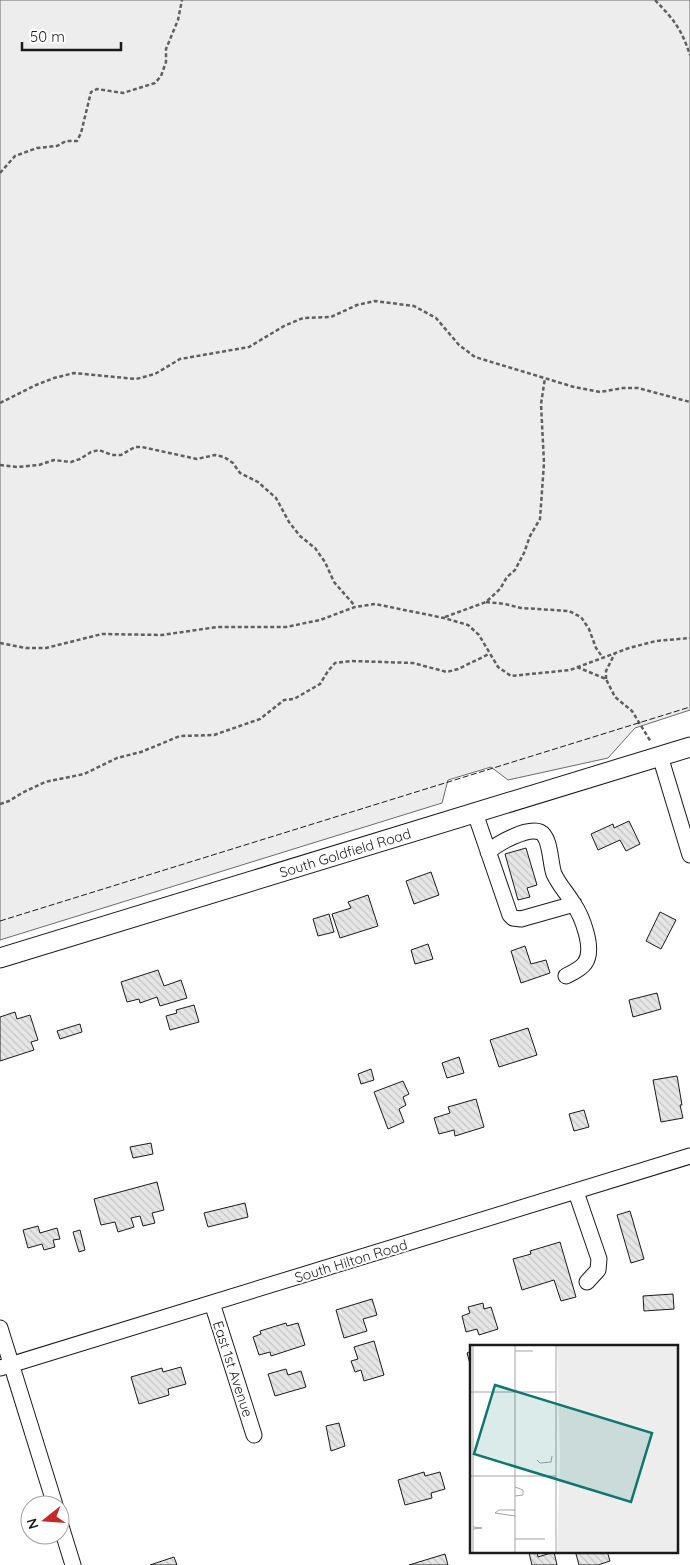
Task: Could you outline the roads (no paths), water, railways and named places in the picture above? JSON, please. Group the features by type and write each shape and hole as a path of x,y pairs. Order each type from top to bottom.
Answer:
{"main road":[{"name":"South Goldfield Road","path":"0,958 690,747"}],"street":[{"path":"660,756 690,855"},
{"path":"475,813 510,915 513,918 521,919 574,904"},
{"path":"488,852 500,842 511,837 533,831 540,832 544,836 548,845 553,872 559,885 574,904 589,941 589,956 584,965 566,976"},
{"name":"South Hilton Road","path":"6,1366 690,1156"},
{"path":"576,1192 599,1259 598,1270 587,1282"},
{"name":"East 1st Avenue","path":"212,1303 254,1436"},
{"path":"0,1328 6,1366 51,1495"},
{"path":"67,1545 73,1565"}]}
